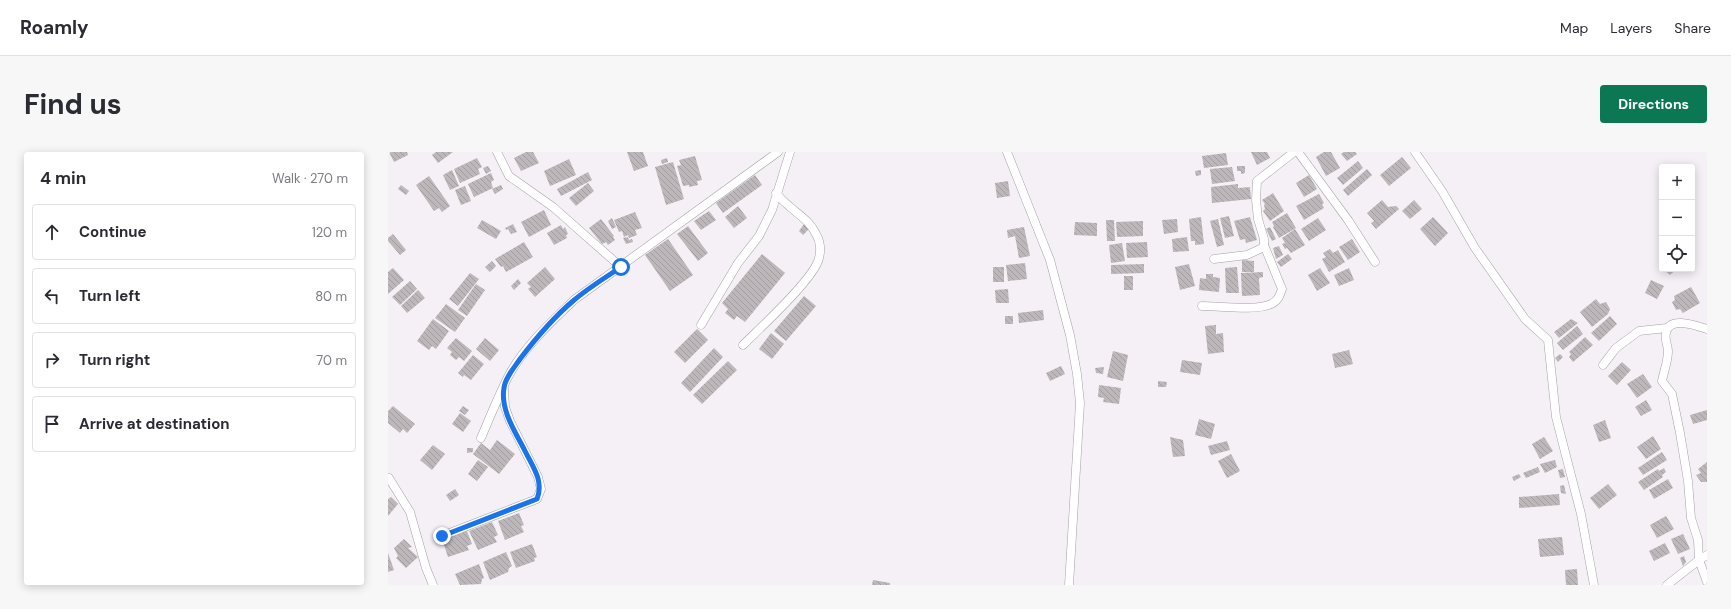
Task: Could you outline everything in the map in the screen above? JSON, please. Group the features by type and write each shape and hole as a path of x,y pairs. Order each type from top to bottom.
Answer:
{"street":[{"path":"497,152 509,176 553,207 621,267"},
{"path":"482,438 508,376 551,322 574,300 776,152"},
{"path":"701,325 738,263 759,236 772,210 776,193 790,152"},
{"path":"1007,152 1037,232 1050,260 1070,335 1077,374 1080,403 1069,585"},
{"path":"1202,306 1258,307 1272,304 1279,297 1282,289 1264,244 1258,219 1256,200 1257,181 1294,152"},
{"path":"1298,152 1348,220 1375,262"},
{"path":"1415,152 1442,191 1475,248 1525,319 1548,340 1556,417 1581,514 1594,585"},
{"path":"743,345 799,288 819,259 820,246 816,234 806,219 789,207 776,193"},
{"path":"1214,259 1247,255 1262,248 1264,244"},
{"path":"1603,364 1616,348 1638,331 1667,328 1678,323 1707,329"},
{"path":"1667,328 1665,333 1668,350 1662,381 1672,394 1688,481 1691,518 1698,540 1699,560 1707,582"},
{"path":"442,536 537,499 541,489 538,477 510,421 505,407 504,388"},
{"path":"388,478 410,512 426,568 433,585"},
{"path":"1667,585 1707,555"}],"building":[{"path":"389,152 407,152 408,155 394,162"},
{"path":"436,152 453,152 438,163 432,155"},
{"path":"526,152 533,152 539,163 521,171 514,158"},
{"path":"627,152 643,152 648,166 634,171"},
{"path":"1251,152 1267,152 1270,158 1257,165"},
{"path":"1324,152 1331,152 1340,168 1326,176 1316,157"},
{"path":"1344,152 1355,152 1357,154 1347,161 1341,154"},
{"path":"1226,153 1228,165 1204,168 1202,156"},
{"path":"695,156 702,180 697,181 698,185 689,187 689,185 683,186 677,166 681,165 679,160"},
{"path":"1402,157 1411,168 1389,186 1380,175"},
{"path":"477,158 482,167 478,169 480,174 460,183 454,169"},
{"path":"667,158 668,162 662,164 661,160"},
{"path":"569,159 576,175 550,186 544,171"},
{"path":"1358,161 1363,168 1343,185 1337,178"},
{"path":"673,162 684,199 666,205 655,167"},
{"path":"488,166 491,171 486,174 483,168"},
{"path":"1237,166 1245,166 1245,173 1241,174 1241,171 1237,171"},
{"path":"1232,167 1235,181 1212,184 1210,169"},
{"path":"1367,169 1372,175 1348,196 1343,190"},
{"path":"452,170 459,186 450,190 443,175"},
{"path":"1201,170 1201,175 1196,176 1195,171"},
{"path":"588,172 592,180 561,196 557,189"},
{"path":"491,173 494,180 491,182 493,188 474,197 468,184"},
{"path":"755,175 762,185 723,213 716,203"},
{"path":"1309,175 1317,189 1304,197 1296,183"},
{"path":"429,176 450,206 442,212 439,208 434,211 416,185"},
{"path":"1008,181 1010,196 997,198 995,183"},
{"path":"588,183 594,191 576,206 569,198"},
{"path":"1238,184 1238,188 1250,187 1251,199 1212,203 1211,187"},
{"path":"401,185 409,191 406,195 398,189"},
{"path":"501,185 503,189 495,194 492,189"},
{"path":"465,186 471,201 461,205 455,190"},
{"path":"1273,193 1284,211 1270,221 1263,211 1265,209 1265,204 1262,200"},
{"path":"1319,194 1324,203 1322,204 1324,208 1304,220 1296,206"},
{"path":"1382,200 1388,207 1396,206 1399,209 1376,229 1371,223 1374,221 1367,213"},
{"path":"1414,200 1422,209 1410,219 1402,211"},
{"path":"738,206 747,218 734,228 725,217"},
{"path":"544,210 551,225 529,237 521,222"},
{"path":"709,211 716,220 701,230 694,221"},
{"path":"635,212 642,228 635,230 637,235 629,238 628,235 624,237 622,231 619,232 614,220"},
{"path":"1287,213 1296,228 1279,238 1272,222"},
{"path":"1229,216 1234,236 1225,238 1220,218"},
{"path":"1201,217 1204,244 1195,245 1195,241 1191,241 1189,219"},
{"path":"1250,217 1257,240 1246,243 1245,239 1240,240 1234,221"},
{"path":"1433,217 1448,233 1435,246 1420,229"},
{"path":"612,218 616,227 612,229 608,221"},
{"path":"1318,218 1326,230 1309,241 1301,229"},
{"path":"601,219 614,236 613,237 615,240 608,245 606,242 602,244 589,228"},
{"path":"1177,219 1178,232 1164,234 1162,220"},
{"path":"1218,219 1224,245 1217,247 1210,221"},
{"path":"482,220 501,231 496,239 477,228"},
{"path":"1106,220 1114,220 1115,241 1107,241"},
{"path":"1143,221 1143,236 1117,237 1116,222"},
{"path":"1075,222 1097,223 1097,236 1074,235"},
{"path":"513,224 517,232 511,234 508,229 506,230 505,228"},
{"path":"804,224 809,229 803,235 799,231"},
{"path":"561,225 563,229 565,227 568,234 566,235 567,238 554,245 547,233"},
{"path":"688,226 708,253 698,261 677,234"},
{"path":"1024,227 1030,256 1019,258 1015,236 1008,238 1007,230"},
{"path":"1270,227 1276,239 1272,241 1266,229"},
{"path":"1295,229 1305,245 1291,253 1287,248 1285,249 1282,244 1285,243 1282,238"},
{"path":"393,234 406,250 400,255 388,241 388,238"},
{"path":"628,237 629,240 632,239 633,242 626,244 623,238"},
{"path":"1187,237 1189,251 1173,252 1172,239"},
{"path":"668,239 693,275 670,291 645,255"},
{"path":"1352,239 1360,252 1348,260 1339,247"},
{"path":"524,242 533,257 506,272 503,266 501,267 495,259"},
{"path":"1147,242 1148,257 1127,258 1126,243"},
{"path":"1122,243 1125,261 1111,263 1109,245"},
{"path":"1279,246 1283,255 1276,259 1273,248"},
{"path":"1330,249 1333,253 1338,250 1345,262 1329,272 1322,259 1326,257 1323,253"},
{"path":"762,254 785,273 745,322 737,316 734,320 725,313 728,309 722,303"},
{"path":"1288,254 1292,259 1281,267 1277,262"},
{"path":"1242,260 1254,261 1254,272 1242,272"},
{"path":"492,261 496,266 490,272 485,267"},
{"path":"1025,263 1027,279 1008,281 1006,265"},
{"path":"1144,264 1144,273 1111,274 1111,265"},
{"path":"1189,264 1195,286 1180,290 1175,267"},
{"path":"545,267 555,279 535,297 528,289 531,287 527,283"},
{"path":"993,267 1004,267 1004,282 993,282"},
{"path":"1237,267 1239,293 1226,293 1225,268"},
{"path":"393,268 404,280 388,294 388,272"},
{"path":"1320,268 1330,283 1317,291 1308,275"},
{"path":"1349,268 1354,280 1339,286 1334,275"},
{"path":"1263,272 1263,277 1259,278 1260,295 1242,296 1241,273"},
{"path":"470,273 479,279 458,306 449,299"},
{"path":"1206,274 1213,274 1213,277 1220,278 1219,292 1199,290 1200,278 1206,279"},
{"path":"1124,276 1133,276 1133,290 1124,290"},
{"path":"518,279 521,283 514,290 511,286"},
{"path":"1651,280 1664,286 1657,299 1645,293"},
{"path":"410,281 417,289 400,305 392,297"},
{"path":"476,284 485,290 467,316 458,310"},
{"path":"1691,287 1700,303 1683,313 1680,309 1676,310 1672,302 1675,300 1674,296"},
{"path":"1008,289 1009,303 996,303 995,290"},
{"path":"418,290 425,298 407,313 401,306"},
{"path":"804,296 816,306 786,341 774,331"},
{"path":"1596,299 1600,304 1606,302 1610,309 1608,314 1592,327 1580,312"},
{"path":"446,304 465,318 455,332 435,318"},
{"path":"1043,310 1044,320 1019,323 1018,313"},
{"path":"1005,316 1013,316 1013,324 1005,324"},
{"path":"1610,316 1617,324 1599,341 1591,333"},
{"path":"433,319 449,331 436,349 432,346 429,350 417,341"},
{"path":"1571,319 1578,323 1559,338 1554,332"},
{"path":"1216,325 1216,334 1223,333 1224,352 1208,354 1205,326"},
{"path":"1577,326 1583,334 1563,350 1557,343"},
{"path":"697,329 708,340 685,363 674,352"},
{"path":"771,333 784,344 772,359 759,349"},
{"path":"1585,337 1593,345 1573,362 1569,357 1571,354 1569,352"},
{"path":"456,338 472,351 464,361 459,357 456,360 450,355 452,352 447,348"},
{"path":"485,338 499,350 490,361 476,349"},
{"path":"714,348 723,357 690,392 681,383"},
{"path":"1349,350 1353,364 1335,368 1332,354"},
{"path":"1113,351 1128,355 1123,381 1107,377"},
{"path":"1560,354 1563,357 1558,362 1555,358"},
{"path":"473,355 484,364 471,380 458,373"},
{"path":"1182,360 1202,363 1200,375 1180,372"},
{"path":"728,361 737,370 702,404 693,395"},
{"path":"1622,362 1631,370 1617,385 1608,376"},
{"path":"1061,366 1065,374 1050,381 1046,373"},
{"path":"1104,367 1103,374 1096,373 1095,368"},
{"path":"1643,374 1652,387 1637,398 1627,384"},
{"path":"1158,381 1167,382 1166,387 1158,387"},
{"path":"1099,385 1121,388 1119,404 1103,402 1104,398 1098,397"},
{"path":"1646,400 1652,410 1641,416 1635,407"},
{"path":"393,406 415,424 407,433 403,429 400,433 388,423 388,411"},
{"path":"463,406 469,410 465,415 459,411"},
{"path":"1707,410 1707,420 1693,424 1690,415"},
{"path":"460,413 471,421 463,432 452,424"},
{"path":"1199,419 1215,424 1211,439 1195,435"},
{"path":"1605,420 1611,438 1599,442 1593,425"},
{"path":"1653,436 1661,449 1646,459 1637,447"},
{"path":"1170,437 1183,440 1185,456 1173,457"},
{"path":"1544,437 1553,451 1540,459 1532,444"},
{"path":"497,440 515,454 499,474 473,454 481,443 490,450"},
{"path":"1227,441 1230,450 1211,455 1208,446"},
{"path":"433,445 445,454 432,470 420,460"},
{"path":"467,448 473,448 473,452 467,453"},
{"path":"1662,452 1667,460 1643,475 1638,468"},
{"path":"1231,454 1240,471 1227,478 1218,461"},
{"path":"478,460 488,467 477,481 468,474"},
{"path":"1555,460 1557,467 1545,473 1540,464"},
{"path":"1707,462 1707,482 1701,482 1696,475 1701,473 1698,469"},
{"path":"1538,467 1540,472 1526,478 1523,473"},
{"path":"1664,468 1666,472 1662,475 1663,477 1644,490 1638,482 1658,469 1659,471"},
{"path":"1563,469 1565,477 1560,478 1558,470"},
{"path":"1519,474 1521,477 1514,481 1512,477"},
{"path":"1668,479 1673,488 1654,499 1649,490"},
{"path":"1608,484 1617,495 1599,509 1590,498"},
{"path":"1564,485 1566,494 1561,493 1560,486"},
{"path":"455,489 459,495 450,501 446,495"},
{"path":"1559,494 1560,505 1519,508 1519,497"},
{"path":"391,497 398,504 388,516 388,499"},
{"path":"519,513 524,525 521,526 524,532 505,540 498,521"},
{"path":"1666,516 1674,529 1657,538 1650,525"},
{"path":"492,522 498,535 494,537 497,542 478,550 469,531"},
{"path":"467,531 472,544 467,546 469,550 448,557 442,539"},
{"path":"1683,534 1690,549 1678,554 1671,539"},
{"path":"1562,537 1564,555 1540,557 1538,539"},
{"path":"404,539 412,547 408,548 418,557 406,568 396,558 398,556 394,548"},
{"path":"1665,543 1670,553 1654,561 1649,551"},
{"path":"532,544 537,557 534,558 535,561 516,568 510,552"},
{"path":"506,552 512,566 509,568 508,572 490,580 483,562"},
{"path":"388,553 394,570 388,572"},
{"path":"1684,556 1686,562 1683,566 1680,558"},
{"path":"479,564 484,578 482,579 481,584 460,585 455,574"},
{"path":"1577,569 1578,585 1566,585 1565,570"},
{"path":"873,580 890,583 890,585 872,585"}],"route":[{"path":"442,536 537,499 541,489 538,477 510,421 505,407 504,388 508,376 530,346 551,322 574,300 621,267"}]}
